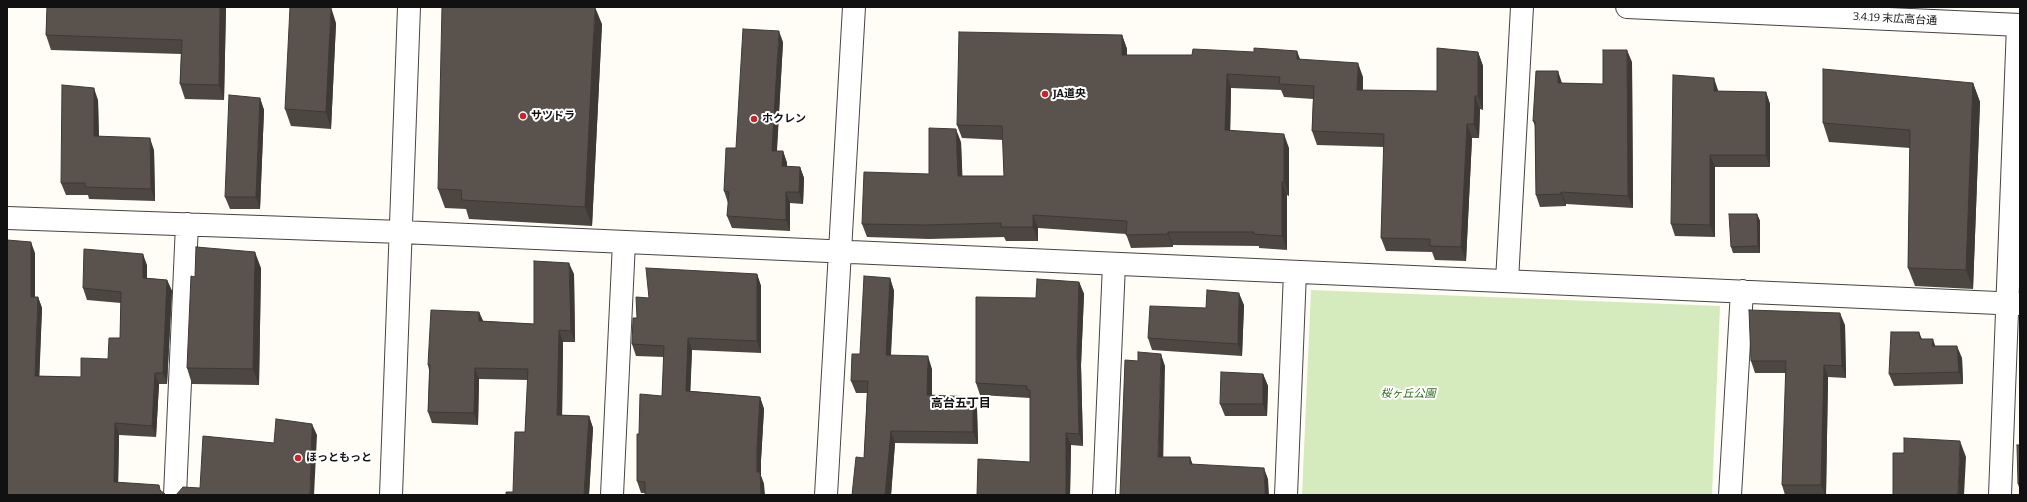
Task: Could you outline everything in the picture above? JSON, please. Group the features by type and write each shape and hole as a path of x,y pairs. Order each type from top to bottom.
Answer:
{"street":[{"path":"391,495 402,232 409,7"},
{"path":"826,495 854,7"},
{"path":"1508,281 1522,7"},
{"name":"3.4.19 末広高台通","path":"1627,7 2019,25"},
{"path":"2000,495 2014,303 2019,25"},
{"path":"7,218 402,232 2014,303"},
{"path":"175,495 187,224"},
{"path":"612,495 624,242"},
{"path":"1104,495 1114,264"},
{"path":"1286,495 1295,272"},
{"path":"1730,495 1742,291"}],"green space":[{"name":"桜ヶ丘公園","path":"1311,290 1720,306 1712,495 1302,495"}],"building":[{"path":"47,7 220,7 219,85 180,84 182,40 46,35"},
{"path":"290,7 331,7 326,112 285,109"},
{"path":"442,7 595,7 585,207 462,200 461,190 438,189"},
{"path":"743,29 779,31 772,151 783,151 782,166 800,167 799,192 786,192 786,220 727,216 729,192 724,191 726,148 736,148"},
{"path":"959,32 1122,35 1122,55 1192,55 1193,49 1254,52 1254,48 1297,51 1297,59 1358,63 1357,90 1437,91 1437,48 1478,52 1478,96 1475,96 1474,124 1467,124 1461,247 1430,246 1430,239 1381,238 1384,134 1312,131 1314,86 1279,84 1280,77 1227,74 1225,130 1284,134 1282,236 1254,234 1254,232 1168,232 1168,234 1126,235 1127,221 1033,215 1033,227 1001,227 1001,223 924,225 862,224 864,172 929,174 929,128 956,129 958,176 1004,176 1002,126 957,125"},
{"path":"1603,50 1627,50 1628,196 1561,192 1561,194 1536,195 1535,121 1533,121 1536,71 1558,71 1558,83 1603,84"},
{"path":"1823,69 1973,83 1966,270 1908,268 1910,130 1823,123"},
{"path":"1673,75 1714,78 1714,91 1766,92 1766,155 1710,155 1710,225 1671,224"},
{"path":"62,85 94,88 94,136 150,138 151,189 85,187 85,183 61,183"},
{"path":"229,95 260,98 256,197 225,197"},
{"path":"1729,214 1757,214 1758,246 1731,247"},
{"path":"7,240 31,242 31,297 38,297 35,376 81,377 81,358 108,359 109,338 120,338 121,292 83,288 84,249 143,254 143,278 167,280 163,373 155,373 152,426 115,423 114,482 159,485 160,490 166,495 7,495"},
{"path":"196,247 255,252 253,369 187,368 191,276 195,277"},
{"path":"534,261 569,263 571,331 559,330 557,415 589,416 584,495 506,495 506,492 513,492 515,432 525,432 528,369 475,368 474,413 428,412 430,365 428,365 431,310 479,312 479,321 534,324"},
{"path":"646,268 757,274 757,341 688,338 686,391 760,397 757,472 760,472 761,495 645,495 645,482 637,481 637,434 639,434 640,394 662,396 664,346 632,344 633,318 637,318 636,297 649,298"},
{"path":"864,276 890,278 886,355 928,356 927,395 973,397 973,432 891,431 885,495 852,495 856,457 864,458 868,381 851,381 852,354 860,354"},
{"path":"1037,279 1079,282 1077,353 1079,434 1066,433 1066,495 977,495 978,459 1030,462 1030,390 1027,390 1027,386 976,383 976,297 1036,298"},
{"path":"1207,290 1239,293 1238,344 1148,338 1150,306 1206,308"},
{"path":"1749,310 1840,313 1842,366 1824,365 1821,485 1782,485 1786,361 1751,361"},
{"path":"1891,332 1919,332 1920,339 1933,339 1932,346 1957,346 1959,372 1889,374"},
{"path":"1138,352 1161,354 1158,457 1190,457 1190,464 1264,468 1265,495 1120,495 1125,360 1138,361"},
{"path":"1221,372 1263,374 1263,404 1220,404"},
{"path":"276,419 312,424 310,495 176,495 183,487 200,488 203,436 274,443"},
{"path":"1904,438 1960,441 1958,495 1893,495 1893,453 1904,453"},
{"path":"2017,445 2020,445 2020,484 2018,484"}],"place":[{"name":"JA道央","path":"1045,94"},
{"name":"サツドラ","path":"523,116"},
{"name":"ホクレン","path":"754,119"},
{"name":"ほっともっと","path":"298,458"}],"district":[{"name":"高台五丁目","path":"961,404"}]}
